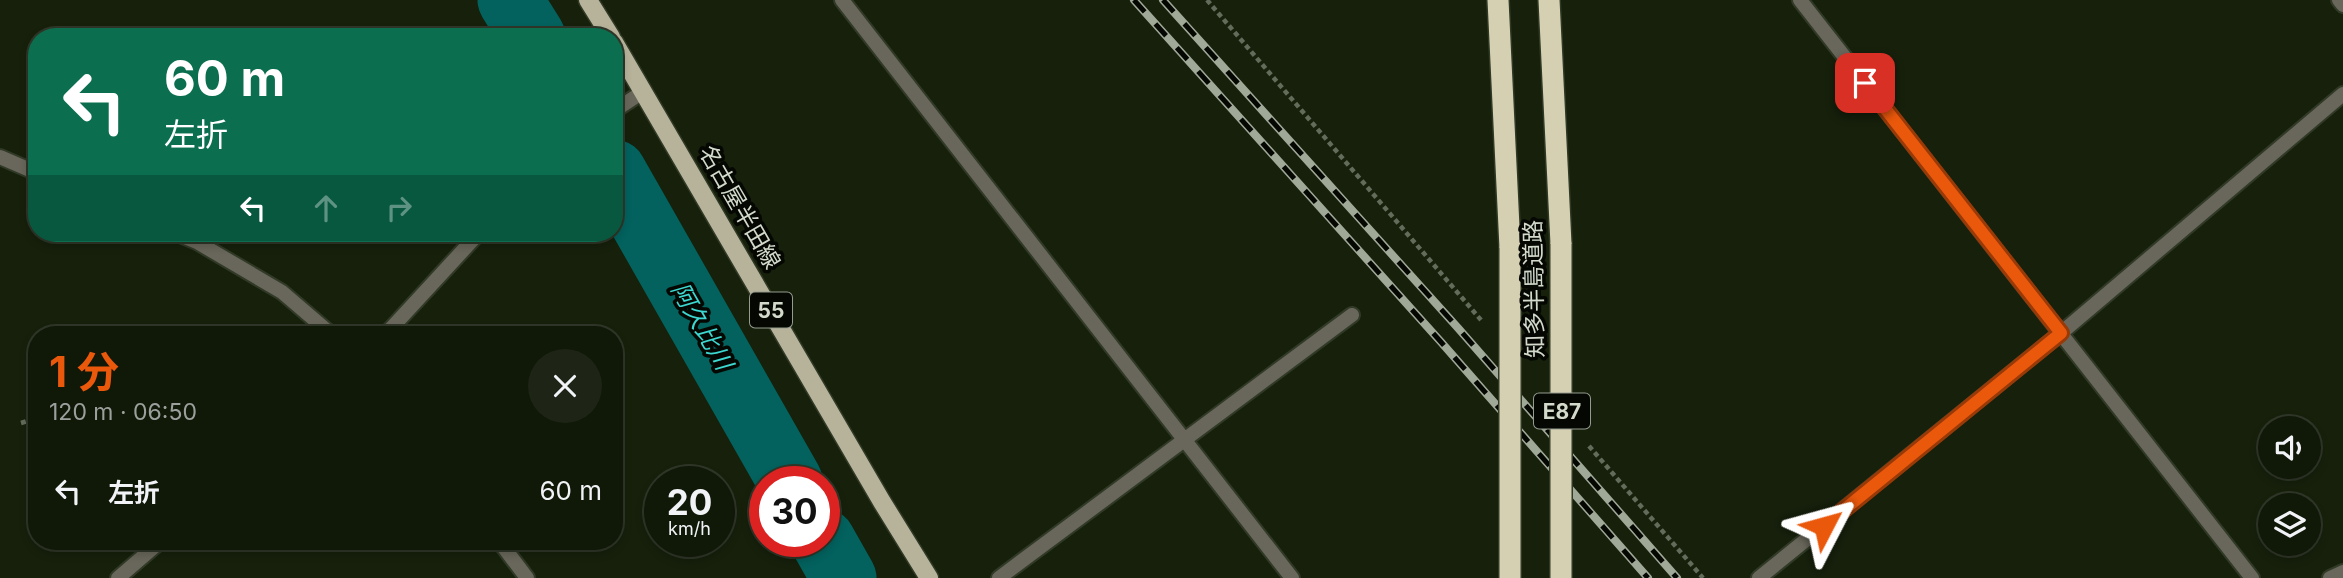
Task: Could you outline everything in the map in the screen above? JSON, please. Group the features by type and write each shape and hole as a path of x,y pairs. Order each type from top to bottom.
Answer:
{"highway":[{"name":"知多半島道路","path":"1498,0 1510,248 1510,578"},
{"name":"知多半島道路","path":"1549,0 1561,244 1561,578"}],"main road":[{"path":"588,0 605,28"},
{"name":"名古屋半田線","path":"623,57 929,578"}],"street":[{"path":"842,0 1292,578"},
{"path":"1800,0 2252,578"},
{"path":"2339,0 2343,5"},
{"path":"623,105 644,91"},
{"path":"1759,578 2061,333 2343,94"},
{"path":"0,157 28,169"},
{"path":"197,242 282,292 322,326"},
{"path":"393,326 471,242"},
{"path":"999,578 1352,315"},
{"path":"118,578 151,550"},
{"path":"506,550 527,578"},
{"path":"2330,578 2343,572"}],"path":[{"path":"1207,0 1486,327"},
{"path":"21,423 28,421"},
{"path":"1586,442 1703,578"}],"waterway":[{"name":"阿久比川","path":"510,0 527,28"},
{"name":"阿久比川","path":"623,188 781,466"},
{"name":"阿久比川","path":"832,557 844,578"}],"railway":[{"path":"1134,0 1441,342 1648,578"},
{"path":"1163,0 1458,328 1677,578"}],"route":[{"path":"1824,526 2061,333 1865,83"}]}
